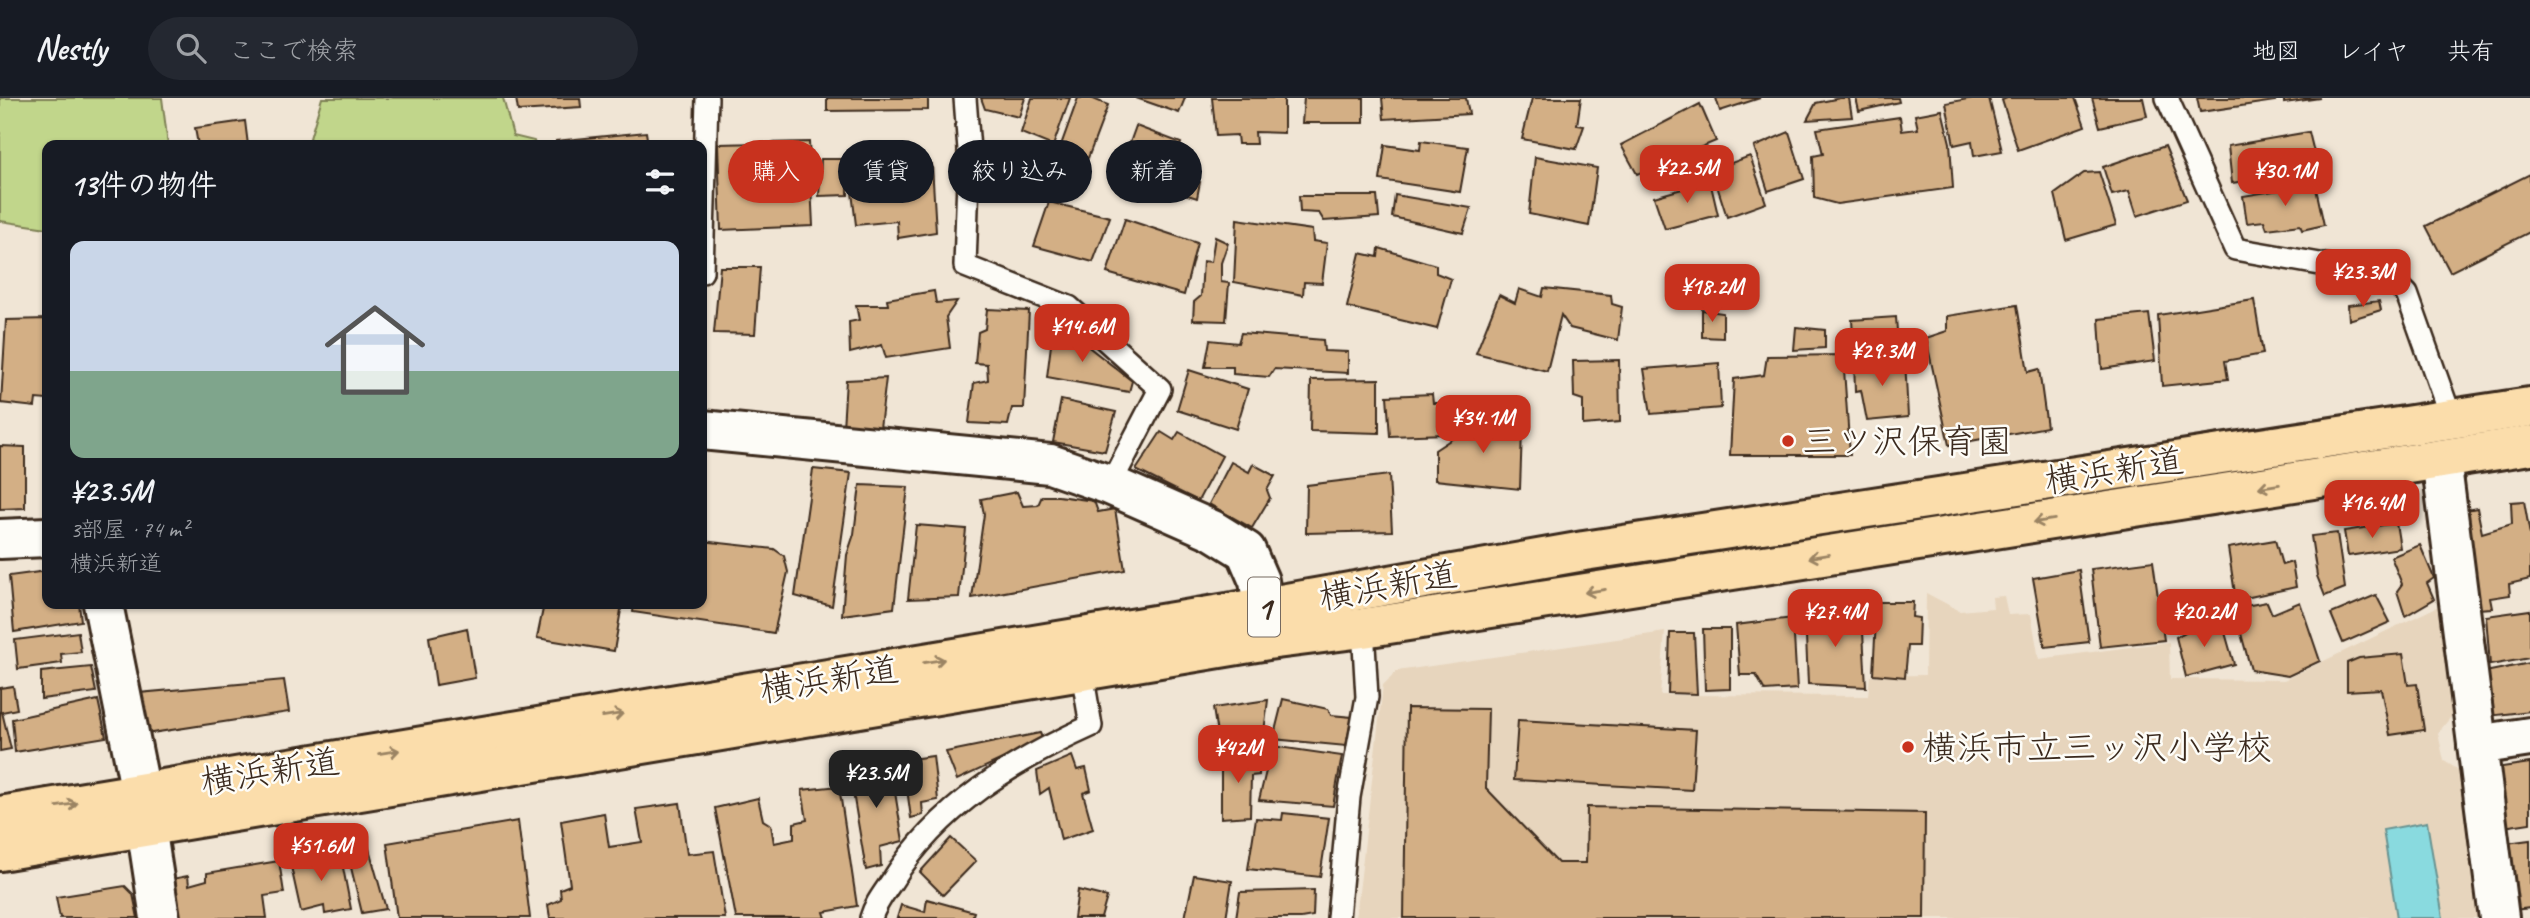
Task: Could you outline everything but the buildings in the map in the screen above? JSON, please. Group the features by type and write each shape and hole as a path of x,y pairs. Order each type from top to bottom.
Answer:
{"highway":[{"name":"横浜新道","path":"0,816 143,809 1082,672 1266,624 1584,551 2530,407"},
{"name":"横浜新道","path":"0,851 143,809 1266,624 1363,628 2530,445"}],"street":[{"path":"707,430 1050,464 1110,485 1212,530 1246,551 1259,581 1266,624"},
{"path":"2441,459 2499,918"},
{"path":"0,539 42,537"},
{"path":"104,609 143,809 160,918"},
{"path":"2477,745 2530,737"}],"lane":[{"path":"706,140 707,98"},
{"path":"965,98 969,150 965,266 1069,307 1160,389 1110,485"},
{"path":"2167,98 2235,249 2388,276 2407,294 2451,418"},
{"path":"1338,918 1349,797 1367,698 1363,628"},
{"path":"871,918 874,908 900,867 935,827 978,788 1020,761 1091,726 1082,672"}],"shaded area":[{"name":"横浜市立三ッ沢小学校","path":"1926,593 1960,611 1993,608 1992,597 2004,596 2008,615 2031,614 2039,659 2169,642 2170,679 2284,680 2445,603 2458,708 2438,733 2444,761 2467,775 2484,918 1356,918 1383,685 1397,671 1665,632 1660,695 1868,696 1870,676 1925,675"}],"green space":[{"path":"0,98 162,98 167,140 42,140 42,227 0,221"},
{"path":"322,98 503,98 513,136 530,140 309,140"}],"water":[{"path":"2427,822 2443,918 2397,918 2383,830"}],"place":[{"name":"三ツ沢保育園","path":"1788,441"},
{"name":"横浜市立三ッ沢小学校","path":"1908,747"}]}
